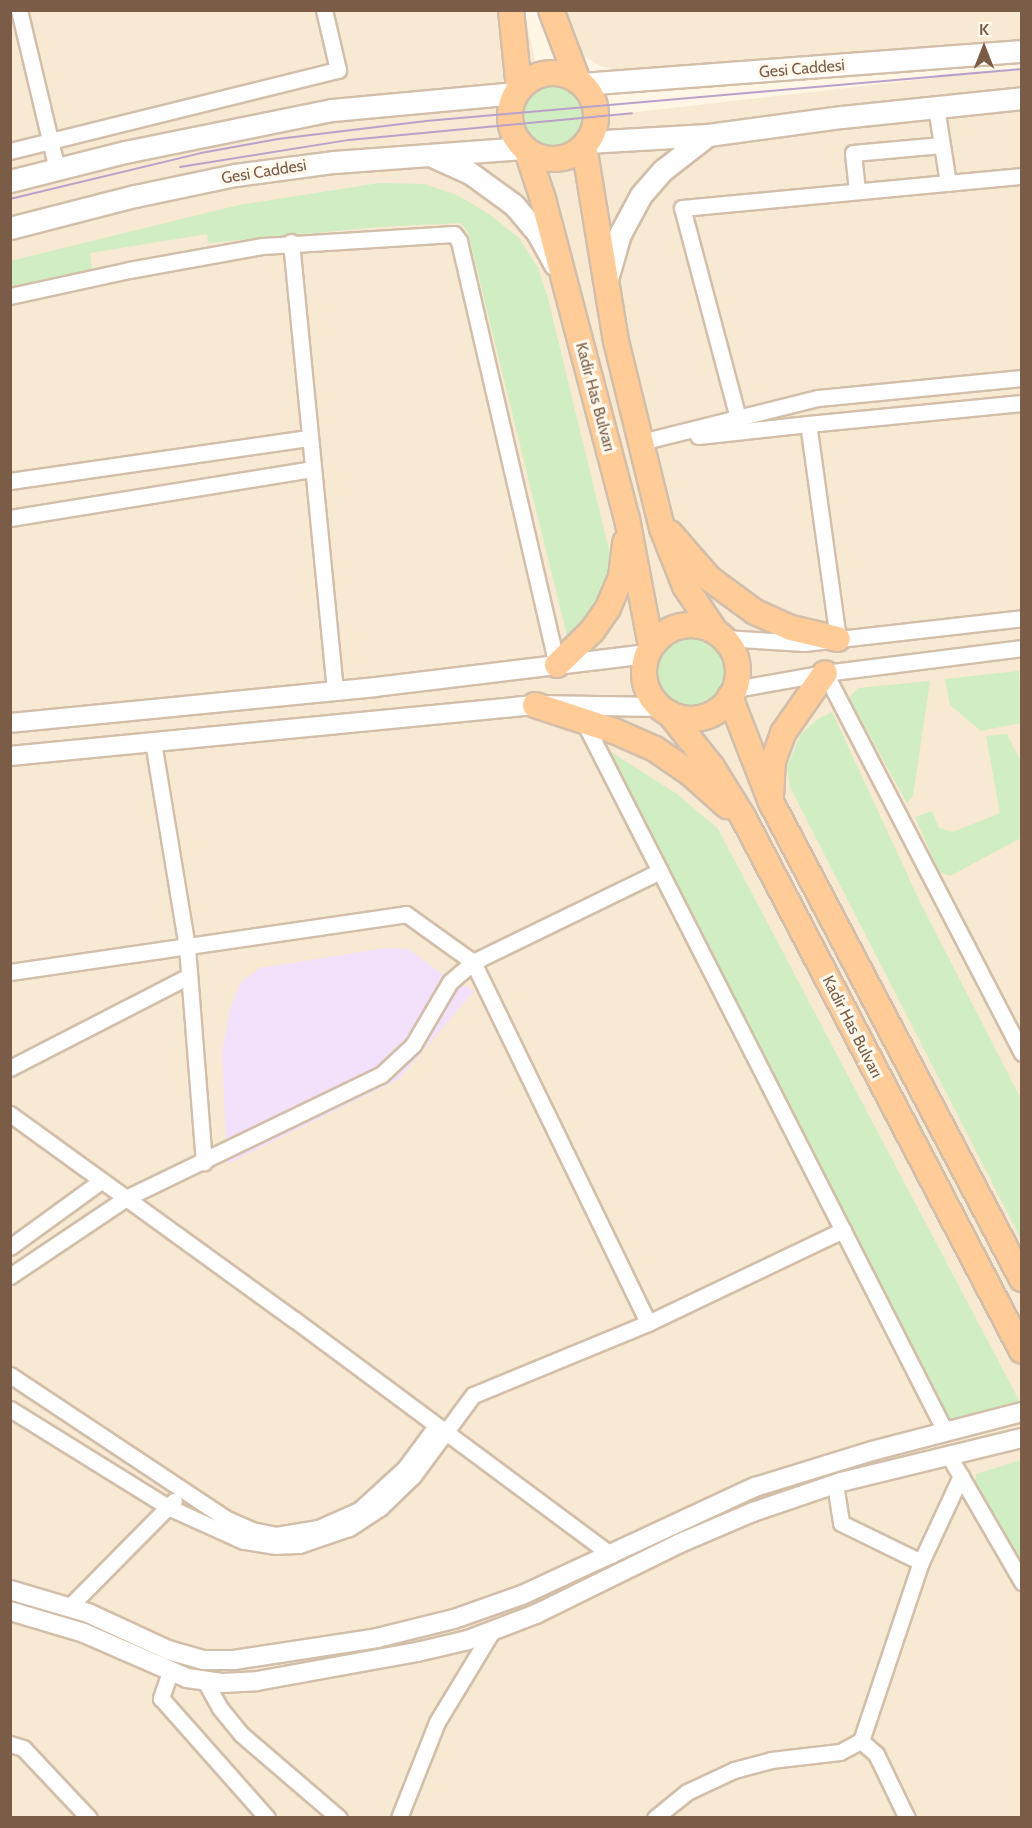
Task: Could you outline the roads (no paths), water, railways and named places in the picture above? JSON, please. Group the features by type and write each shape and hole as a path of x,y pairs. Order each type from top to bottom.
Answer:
{"highway":[{"path":"512,10 518,91"},
{"path":"551,10 580,83 592,97 596,116 594,130 586,144 573,154 554,159 536,156 525,149 510,125 510,106 518,91 533,77 551,73 561,73 580,83"},
{"name":"Kadir Has Bulvarı","path":"586,144 605,289 659,516 670,553 685,586 719,635"},
{"name":"Kadir Has Bulvarı","path":"525,149 565,283 627,519 649,650"},
{"path":"659,516 695,563 741,604 791,628 838,639"},
{"path":"557,665 592,631 616,593 621,577 627,519"},
{"path":"680,626 704,626 719,635 736,657 738,678 733,693 723,706 703,717 691,719 664,710 647,688 644,666 649,650 669,630 680,626"},
{"path":"771,802 771,775 777,748 792,719 825,673"},
{"name":"Kadir Has Bulvarı","path":"733,693 771,802 1022,1279"},
{"path":"536,705 635,739 673,760 714,793 753,836"},
{"name":"Kadir Has Bulvarı","path":"664,710 717,775 753,836 1022,1351"}],"main road":[{"name":"Gesi Caddesi","path":"580,83 1022,51"},
{"path":"10,181 125,152 332,110 518,91"},
{"path":"586,144 708,135 1022,98"},
{"path":"605,289 617,243 641,195 663,170 708,135"},
{"name":"Gesi Caddesi","path":"10,228 135,196 235,175 334,162 525,149"},
{"path":"431,156 470,173 514,205 538,234 565,283"}],"street":[{"path":"19,10 57,170"},
{"path":"10,151 339,70 324,10"},
{"path":"936,107 948,183"},
{"path":"857,192 853,153 942,145"},
{"path":"738,418 682,208 1022,176"},
{"path":"10,296 141,267 291,242 454,234 459,241 557,665"},
{"path":"291,242 335,691"},
{"path":"641,442 818,398 1022,378"},
{"path":"641,442 1022,403"},
{"path":"808,424 838,639"},
{"path":"10,481 310,438"},
{"path":"10,518 313,469"},
{"path":"719,635 772,643 838,639 1022,618"},
{"path":"733,693 825,673 1022,648"},
{"path":"10,723 335,691 557,665 649,650"},
{"path":"825,673 1022,1053"},
{"path":"10,756 536,705 664,710"},
{"path":"583,720 945,1431"},
{"path":"153,742 187,947 204,1162"},
{"path":"10,1276 126,1198 381,1075 393,1066 418,1039 450,982 473,962 660,871"},
{"path":"10,972 406,914 473,962 648,1323"},
{"path":"10,1068 189,976"},
{"path":"10,1114 611,1555"},
{"path":"10,1247 101,1181"},
{"path":"10,1375 225,1518 252,1530 276,1535 306,1531 345,1517 373,1499 473,1395 648,1323 843,1230"},
{"path":"10,1409 168,1507 243,1541 287,1546 322,1539 365,1520 413,1476 441,1429"},
{"path":"10,1590 69,1607 179,1654 204,1660 234,1660 377,1638 454,1619 522,1595 755,1487 945,1431 1022,1412"},
{"path":"10,1611 84,1633 170,1672 205,1681 257,1681 425,1651 491,1632 528,1617 716,1527 835,1484 1022,1438"},
{"path":"949,1456 1022,1582"},
{"path":"655,1818 687,1792 735,1770 771,1760 840,1752 861,1741 921,1562 961,1476"},
{"path":"835,1484 842,1523 921,1562"},
{"path":"69,1607 184,1491"},
{"path":"399,1818 437,1722 491,1632"},
{"path":"170,1672 161,1698 267,1818"},
{"path":"205,1681 220,1708 241,1734 339,1818"},
{"path":"861,1741 876,1754 907,1818"},
{"path":"10,1744 23,1748 89,1818"}],"tram line":[{"path":"10,199 201,153 278,139 426,121 1022,69"},
{"path":"180,167 349,140 632,113"}]}
